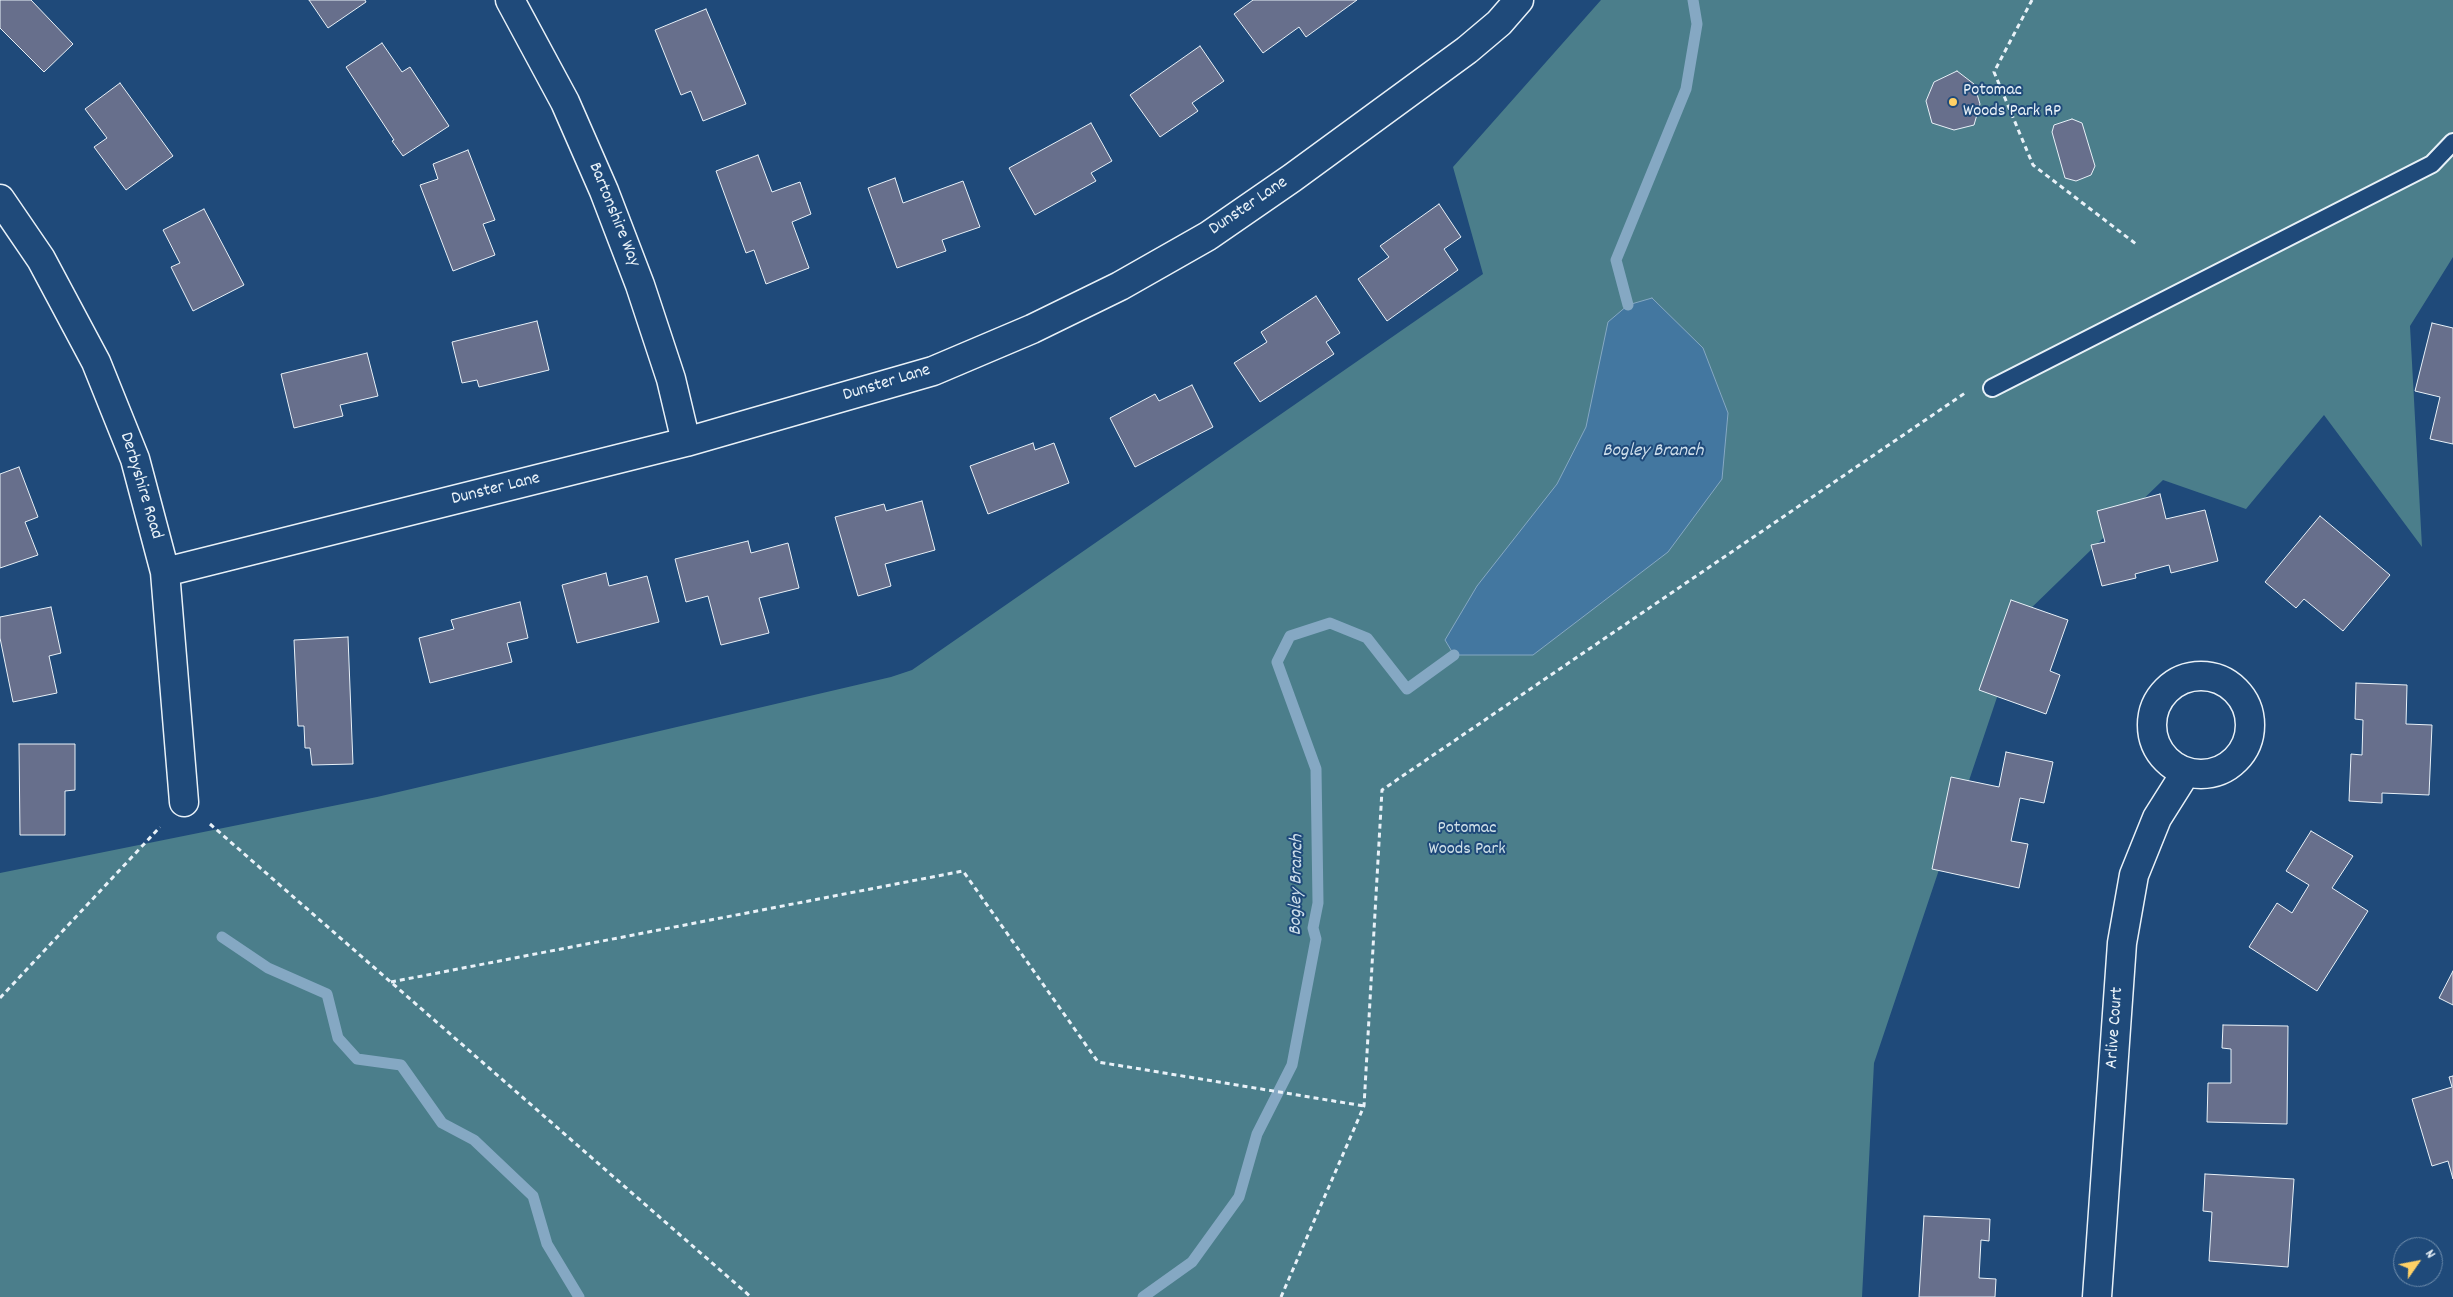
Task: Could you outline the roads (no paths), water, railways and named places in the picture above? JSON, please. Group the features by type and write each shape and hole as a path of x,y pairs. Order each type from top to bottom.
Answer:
{"street":[{"name":"Bartonshire Way","path":"510,0 565,102 604,191 640,285 671,379 686,442"},
{"name":"Dunster Lane","path":"165,572 686,442 933,371 1032,329 1120,286 1208,236 1292,178 1467,50 1499,23 1519,0"},
{"name":"Derbyshire Road","path":"0,199 41,259 96,362 135,459 165,572 184,802"},
{"name":"Arlive Court","path":"2097,1297 2122,943 2134,875 2157,818 2186,772"}],"lane":[{"path":"1992,388 2432,164 2453,142"}],"water":[{"name":"Bogley Branch","path":"1652,298 1703,348 1728,413 1722,479 1668,552 1533,655 1454,655 1445,640 1477,586 1557,484 1586,427 1608,322 1628,305"}],"waterway":[{"name":"Bogley Branch","path":"1628,305 1616,260 1686,89 1697,24 1693,0"},
{"name":"Bogley Branch","path":"1143,1297 1192,1262 1239,1197 1257,1134 1292,1065 1316,939 1313,928 1318,903 1316,769 1277,662 1290,636 1330,623 1367,638 1407,689 1454,655"},
{"path":"222,937 268,968 327,994 338,1038 357,1059 401,1065 442,1123 474,1140 533,1196 547,1244 579,1297"}],"place":[{"name":"Potomac Woods Park RP","path":"1953,102"}],"park label":[{"name":"Potomac Woods Park","path":"1467,840"}]}
